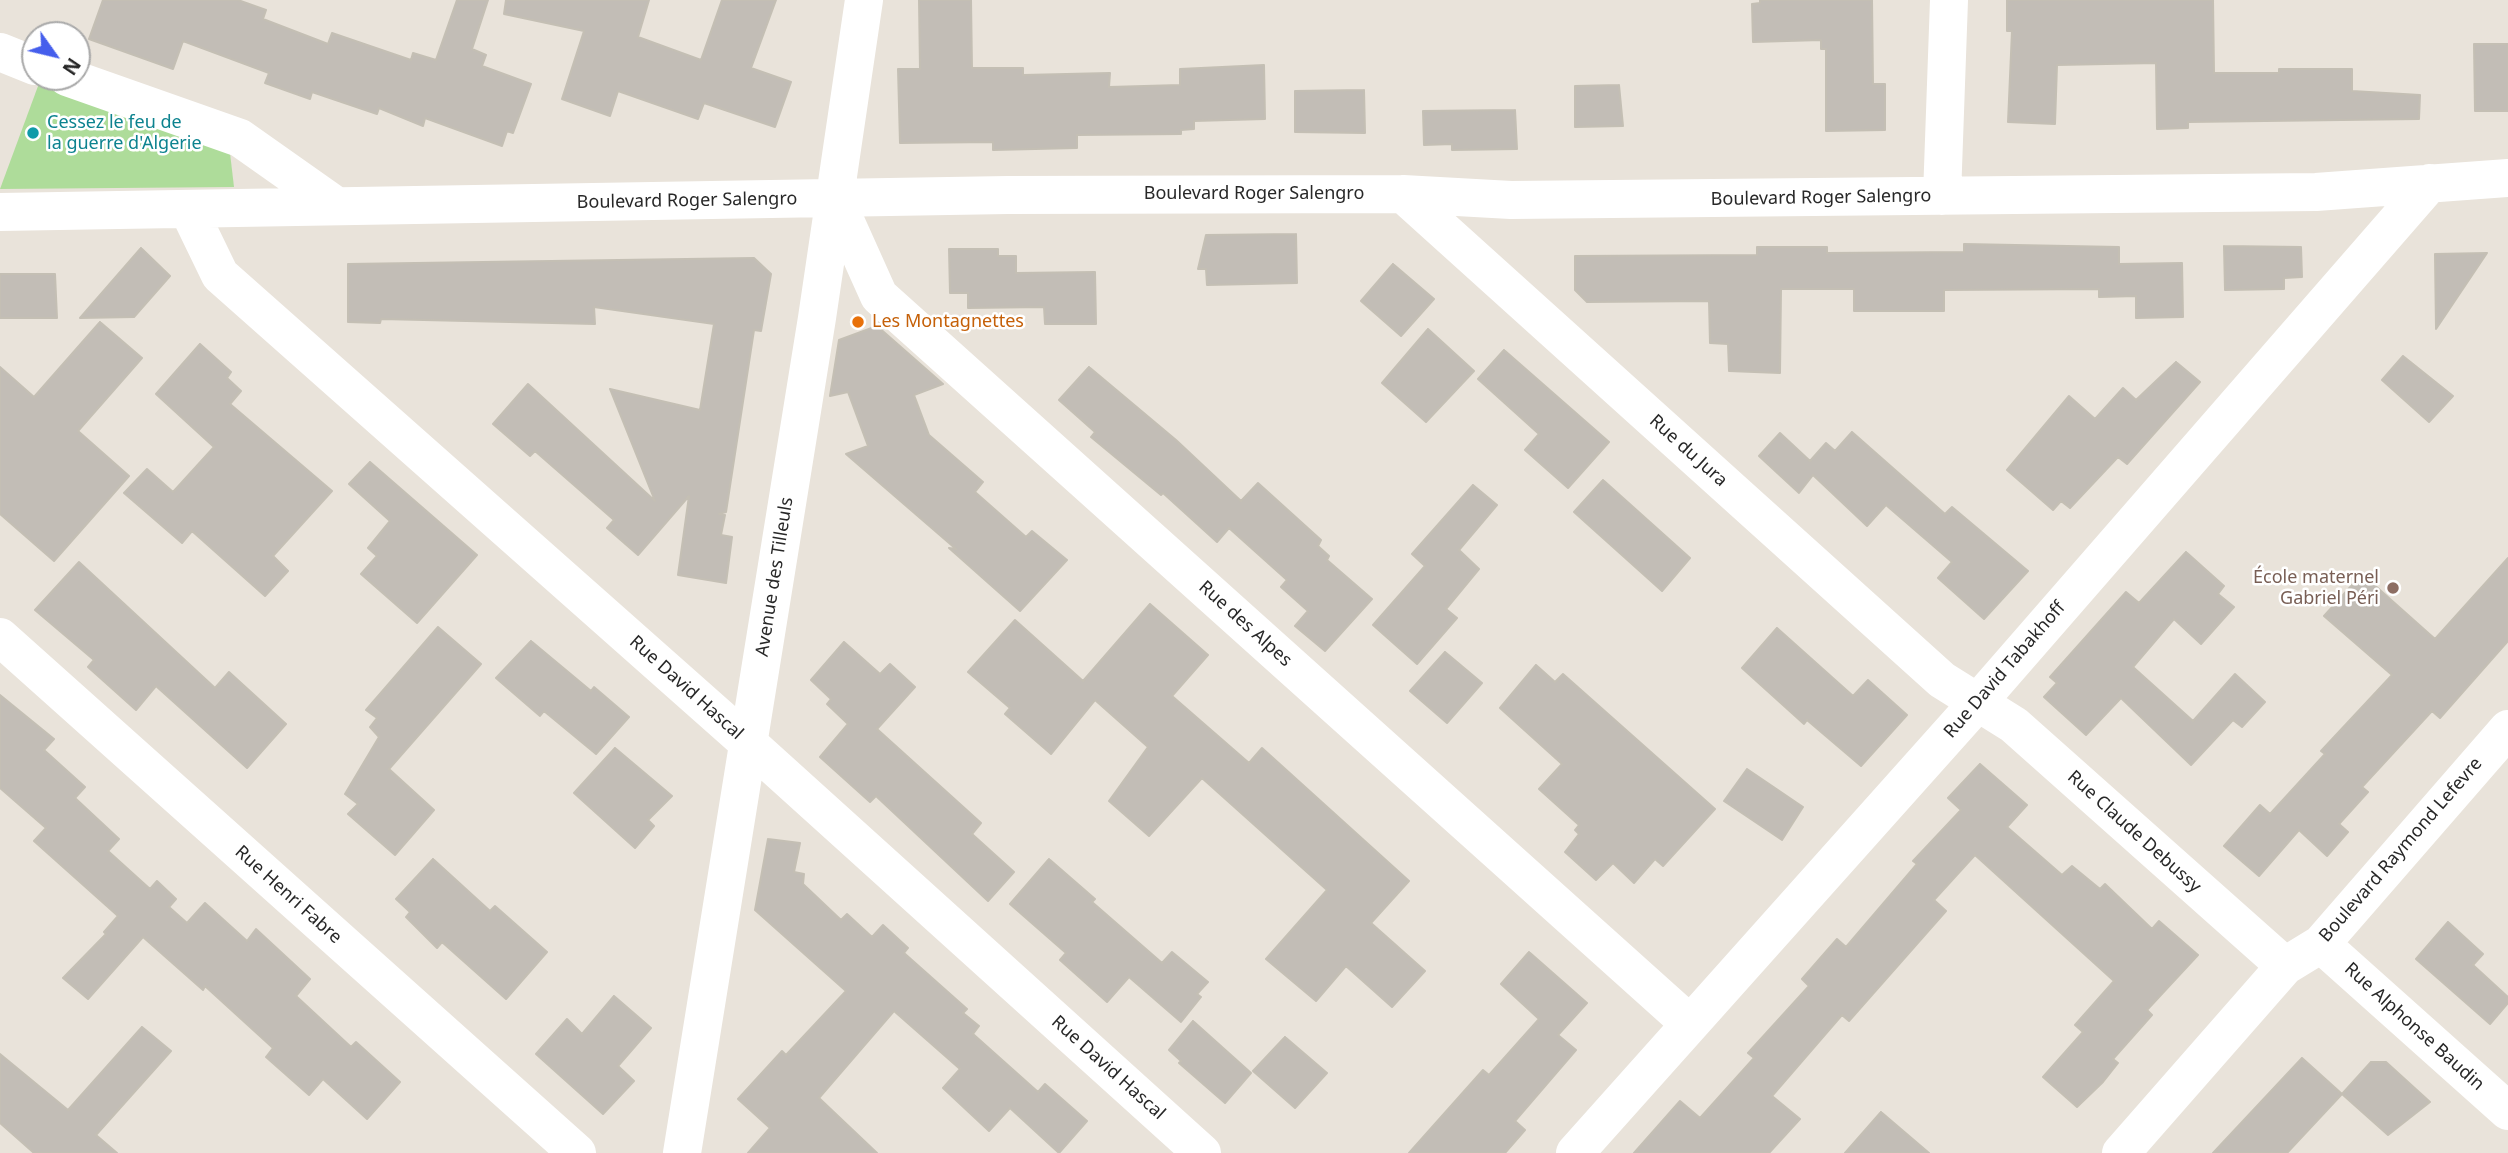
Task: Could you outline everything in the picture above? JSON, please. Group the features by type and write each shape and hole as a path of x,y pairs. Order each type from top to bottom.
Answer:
{"street":[{"name":"Avenue des Tilleuls","path":"682,1153 835,198 864,0"},
{"path":"1942,197 1949,0"},
{"path":"0,52 21,60"},
{"path":"91,85 240,138 335,205"},
{"name":"Boulevard Roger Salengro","path":"0,212 188,211 335,205 835,198 1403,194 1511,201 2316,192 2508,178"},
{"name":"Rue David Tabakhoff","path":"1575,1153 1978,702 2430,183"},
{"name":"Rue du Jura","path":"1403,194 1942,680 1978,702"},
{"name":"Rue des Alpes","path":"835,198 879,296 1690,1024"},
{"name":"Rue David Hascal","path":"188,211 220,275 747,742 1202,1153"},
{"name":"Rue Henri Fabre","path":"0,637 577,1153"},
{"name":"Rue Claude Debussy","path":"1978,702 2014,725 2285,967"},
{"name":"Boulevard Raymond Lefevre","path":"2121,1153 2285,967 2321,944 2508,729"},
{"name":"Rue Alphonse Baudin","path":"2321,944 2508,1111"}],"green space":[{"path":"36,91 74,91 230,153 234,187 0,189"}],"building":[{"path":"103,0 238,0 266,10 263,19 328,44 332,33 411,60 413,53 436,60 457,0 488,0 472,49 486,55 482,66 531,84 513,133 507,131 502,146 425,118 423,126 379,108 377,114 312,92 310,99 265,83 269,73 183,41 173,69 91,40"},
{"path":"506,0 649,0 638,37 701,60 722,0 776,0 751,68 791,82 775,127 704,103 698,119 618,91 610,116 562,99 584,31 504,14"},
{"path":"919,0 971,0 972,68 1023,68 1023,75 1110,73 1109,87 1180,85 1180,69 1264,65 1265,119 1194,121 1194,129 1181,130 1181,134 1077,135 1077,148 993,150 993,142 900,143 898,69 920,69"},
{"path":"1760,0 1872,0 1873,84 1885,84 1885,130 1826,131 1826,49 1821,49 1821,40 1753,42 1752,4 1760,3"},
{"path":"2007,0 2213,0 2214,73 2279,73 2279,69 2352,69 2352,91 2420,95 2419,119 2188,122 2188,128 2157,129 2156,63 2057,65 2055,124 2008,122 2012,31 2007,31"},
{"path":"2474,44 2508,44 2508,111 2475,111"},
{"path":"1619,85 1623,126 1575,127 1575,86"},
{"path":"1364,90 1365,133 1295,132 1295,91"},
{"path":"1515,110 1517,149 1452,150 1452,144 1424,145 1423,111"},
{"path":"1296,234 1297,283 1207,285 1206,269 1198,269 1206,235"},
{"path":"1964,244 2119,247 2119,264 2182,263 2183,317 2136,318 2136,296 2099,297 2099,289 1944,290 1944,311 1854,311 1854,289 1781,289 1780,373 1729,371 1728,344 1710,343 1709,301 1587,302 1575,290 1575,256 1757,255 1757,247 1827,247 1827,253 1964,252"},
{"path":"2224,246 2301,247 2302,277 2284,278 2284,289 2225,290"},
{"path":"141,248 170,276 134,317 80,318"},
{"path":"949,249 998,249 998,256 1016,256 1016,273 1095,272 1096,324 1045,324 1044,307 968,308 968,293 950,293"},
{"path":"2487,253 2436,329 2435,254"},
{"path":"754,258 771,274 761,331 754,330 726,512 719,514 725,515 721,535 732,537 726,583 678,575 689,496 638,555 607,528 614,520 535,451 530,456 493,424 528,384 655,501 610,389 700,410 714,324 594,307 595,324 381,319 380,323 348,322 348,264"},
{"path":"1393,264 1434,299 1401,336 1361,301"},
{"path":"0,274 55,274 57,318 0,318"},
{"path":"100,322 142,358 78,431 129,476 54,561 0,514 0,367 34,397"},
{"path":"877,326 943,384 914,395 929,435 983,482 975,492 1026,537 1032,531 1067,560 1020,611 949,548 956,549 846,454 868,446 848,392 830,396 839,340"},
{"path":"1428,329 1474,371 1426,422 1382,383"},
{"path":"200,344 231,372 227,378 241,391 230,404 332,491 273,556 288,571 265,596 192,531 182,543 124,493 147,469 173,492 214,447 156,394"},
{"path":"1504,350 1609,442 1568,488 1525,450 1539,434 1478,379"},
{"path":"2403,356 2453,396 2429,422 2382,380"},
{"path":"2176,362 2200,382 2127,464 2118,457 2070,508 2061,501 2053,510 2007,470 2069,396 2095,419 2123,388 2136,400"},
{"path":"1089,367 1176,440 1241,501 1258,483 1321,540 1318,546 1329,556 1327,560 1372,599 1325,651 1295,626 1308,611 1281,587 1287,580 1229,528 1217,542 1163,493 1161,495 1091,437 1095,432 1059,400"},
{"path":"1852,432 1945,514 1952,507 2028,571 1984,619 1938,578 1952,562 1886,505 1867,526 1813,475 1799,493 1759,456 1780,433 1810,461 1826,443 1835,451"},
{"path":"370,462 477,555 417,623 361,574 377,556 368,548 390,521 349,484"},
{"path":"1603,480 1690,558 1662,591 1574,512"},
{"path":"1473,485 1497,505 1459,550 1479,569 1446,609 1457,618 1417,664 1373,625 1425,566 1412,554"},
{"path":"2186,552 2224,586 2218,594 2234,607 2201,644 2174,619 2133,667 2193,721 2235,674 2265,702 2242,727 2233,720 2191,765 2121,698 2086,735 2044,697 2057,683 2050,677 2126,592 2139,603"},
{"path":"2508,558 2508,641 2440,718 2432,711 2362,787 2368,792 2339,824 2348,832 2327,856 2299,830 2259,876 2224,846 2260,805 2270,814 2325,754 2321,751 2392,675 2324,616 2362,574 2435,639"},
{"path":"79,562 215,688 229,672 286,724 247,768 156,686 136,710 88,667 94,660 35,610"},
{"path":"1150,604 1208,655 1172,696 1249,763 1262,748 1409,881 1371,923 1425,971 1392,1007 1346,966 1316,1001 1266,959 1327,890 1202,778 1149,836 1109,801 1148,747 1095,700 1051,754 1005,714 1010,708 968,672 1015,620 1083,681"},
{"path":"438,627 481,664 389,769 434,810 395,855 348,814 358,804 345,794 379,737 370,727 377,718 366,710"},
{"path":"1777,628 1853,696 1868,680 1907,715 1861,766 1807,720 1804,724 1742,668"},
{"path":"531,641 591,691 594,687 629,717 596,754 544,711 540,716 496,678"},
{"path":"844,642 880,674 890,664 915,687 877,729 981,823 972,834 1014,872 988,901 876,796 870,802 820,757 848,724 827,704 831,699 811,680"},
{"path":"1445,652 1482,683 1447,723 1410,691"},
{"path":"1536,665 1555,682 1563,674 1715,809 1663,866 1655,859 1634,883 1613,863 1596,880 1565,852 1579,834 1575,830 1579,825 1539,789 1562,764 1500,708"},
{"path":"0,695 54,739 44,750 85,787 75,798 119,839 108,851 150,889 157,881 176,899 169,907 187,923 205,903 247,941 256,929 310,979 296,996 351,1047 356,1042 400,1082 367,1119 323,1079 309,1095 266,1057 273,1048 205,986 203,990 143,937 88,999 63,978 106,934 104,932 118,916 34,841 46,828 0,788"},
{"path":"615,748 672,796 648,820 654,826 635,848 574,793"},
{"path":"1980,764 2027,805 2007,827 2062,875 2072,866 2100,889 2105,884 2152,929 2159,921 2198,955 2147,1010 2152,1015 2113,1059 2118,1063 2103,1082 2077,1107 2043,1077 2083,1032 2075,1025 2114,981 1975,855 1934,900 1946,911 1849,1021 1842,1015 1772,1096 1800,1119 1769,1153 1634,1153 1680,1101 1700,1118 1754,1058 1748,1053 1809,986 1802,979 1837,939 1846,947 1917,864 1913,861 1961,810 1948,798"},
{"path":"1747,769 1803,807 1782,840 1724,801"},
{"path":"768,839 800,843 794,872 804,874 803,884 841,920 847,914 872,937 883,925 908,948 904,953 967,1009 963,1013 979,1026 973,1034 1038,1092 1045,1084 1087,1121 1059,1153 1010,1108 989,1131 943,1088 960,1069 894,1011 819,1098 877,1153 748,1153 770,1128 738,1099 782,1051 786,1055 846,991 755,910"},
{"path":"433,859 490,911 495,906 547,952 506,999 442,942 437,948 406,917 410,912 396,899"},
{"path":"1049,859 1095,899 1092,902 1162,963 1172,952 1208,982 1197,994 1201,997 1181,1022 1129,977 1107,1002 1060,960 1066,953 1010,904"},
{"path":"2448,922 2483,954 2473,965 2508,997 2508,1003 2490,1024 2416,959"},
{"path":"1529,952 1587,1003 1558,1035 1576,1050 1515,1121 1525,1130 1505,1153 1409,1153 1483,1070 1489,1075 1539,1019 1501,984"},
{"path":"614,996 651,1028 618,1066 634,1081 603,1114 536,1054 567,1019 582,1034"},
{"path":"1193,1021 1251,1073 1225,1103 1179,1063 1181,1061 1169,1050"},
{"path":"142,1027 171,1051 96,1135 117,1153 34,1153 0,1123 0,1054 68,1110"},
{"path":"1285,1037 1327,1073 1295,1108 1253,1071"},
{"path":"2302,1058 2342,1094 2287,1153 2213,1153"},
{"path":"2371,1062 2386,1062 2430,1102 2388,1135 2342,1094"},
{"path":"1881,1112 1929,1153 1845,1153"}],"place":[{"name":"Cessez le feu de la guerre d'Algerie","path":"33,133"},
{"name":"Les Montagnettes","path":"858,322"},
{"name":"École maternel Gabriel Péri","path":"2393,588"}]}
